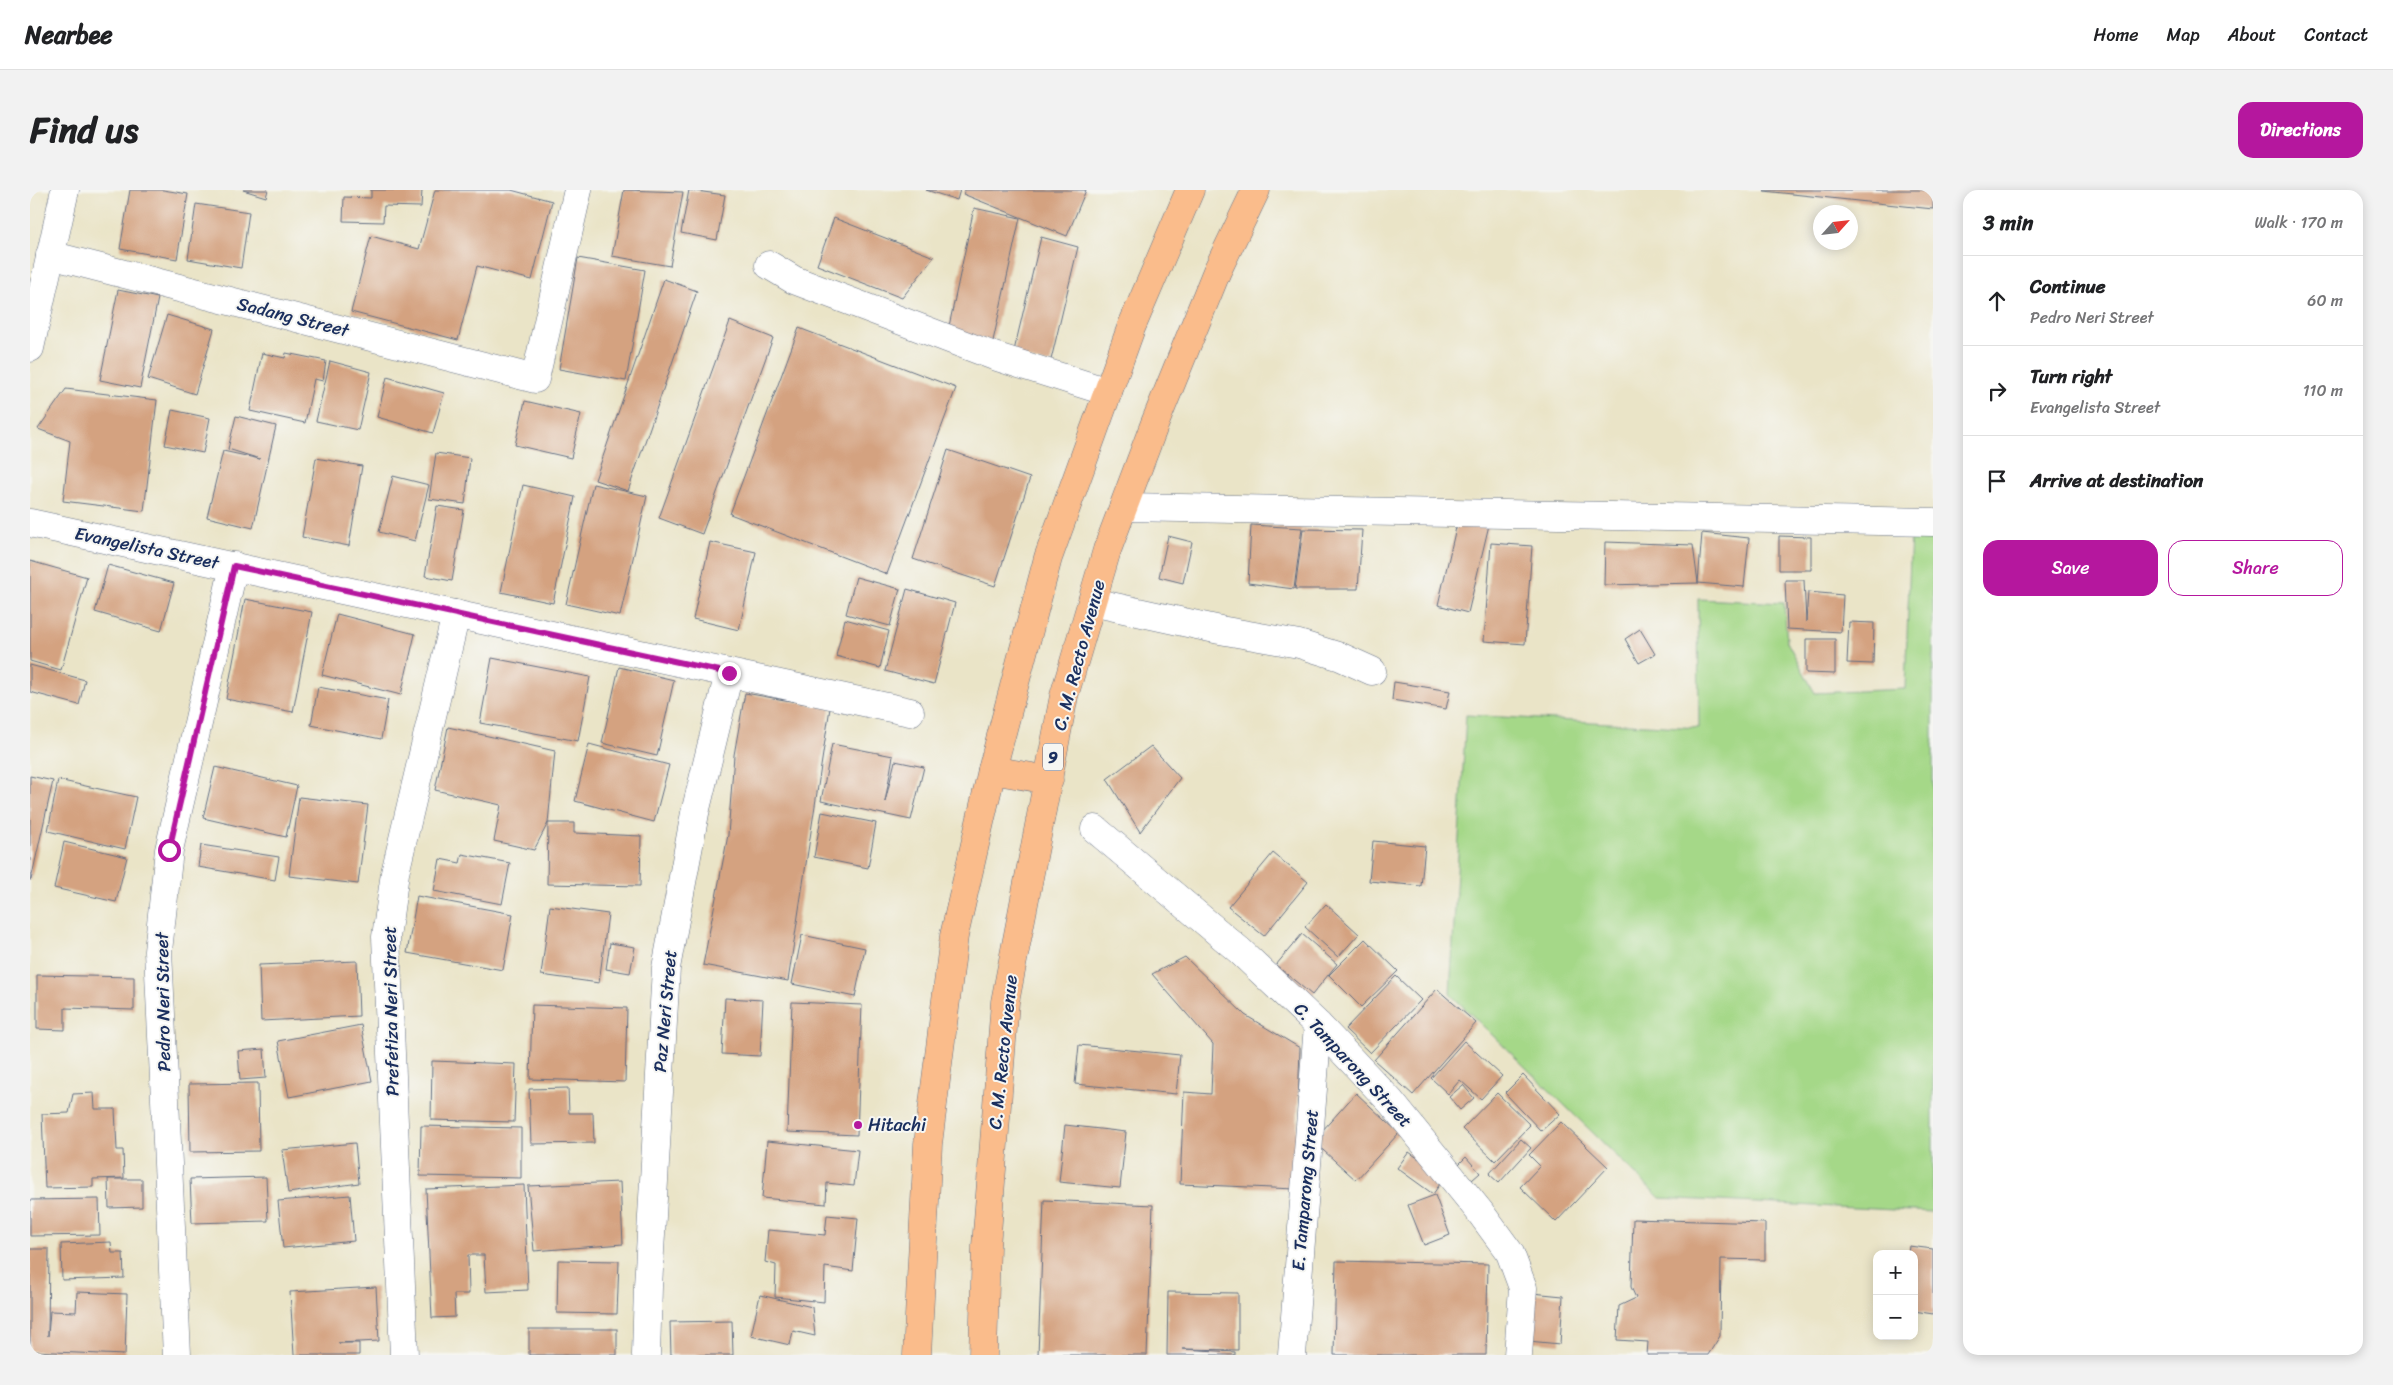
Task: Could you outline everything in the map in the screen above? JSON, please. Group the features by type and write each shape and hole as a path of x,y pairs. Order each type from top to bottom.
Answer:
{"highway":[{"path":"917,1355 928,1144 953,946 992,770 1048,558 1131,328 1190,190"},
{"name":"C. M. Recto Avenue","path":"983,1355 986,1246 1005,1002 1064,696 1107,550 1125,507 1155,423 1217,271 1256,190"},
{"path":"992,770 1049,780"}],"street":[{"path":"30,348 65,190"},
{"name":"Sadang Street","path":"50,255 535,379 578,190"},
{"path":"769,265 794,280 994,356 1108,392"},
{"path":"1125,507 1933,522"},
{"name":"Evangelista Street","path":"30,523 910,712"},
{"name":"Pedro Neri Street","path":"177,1355 158,952 169,850 234,566"},
{"path":"1092,602 1220,630 1299,644 1341,657 1372,671"},
{"name":"Prefetiza Neri Street","path":"404,1355 386,937 395,873 456,614"},
{"name":"Paz Neri Street","path":"646,1355 648,1287 666,968 695,813 729,673"},
{"name":"C. Tamparong Street","path":"1095,829 1240,951 1318,1024 1391,1102 1499,1236 1510,1253 1523,1288 1518,1355"},
{"name":"E. Tamparong Street","path":"1292,1355 1318,1024"}],"green space":[{"path":"1911,531 1933,532 1933,1212 1660,1198 1450,994 1466,715 1699,728 1698,599 1784,603 1787,642 1815,693 1905,689"}],"building":[{"path":"130,190 163,190 188,194 177,259 120,249"},
{"path":"243,190 268,190 266,197"},
{"path":"371,190 422,190 421,207 384,206 383,222 343,221 344,197 371,198"},
{"path":"435,190 511,190 552,201 532,280 477,266 458,340 351,312 371,236 419,249"},
{"path":"624,190 683,192 670,266 612,256"},
{"path":"689,190 725,195 717,240 681,233"},
{"path":"926,190 960,190 957,200"},
{"path":"965,190 1086,190 1067,236 963,194"},
{"path":"1933,190 1933,209 1764,191"},
{"path":"196,204 249,212 241,268 188,259"},
{"path":"974,208 1020,218 993,341 948,331"},
{"path":"834,218 934,257 902,298 817,265"},
{"path":"1041,237 1078,247 1050,364 1013,355"},
{"path":"578,258 645,270 626,381 559,369"},
{"path":"664,279 697,291 628,491 595,480"},
{"path":"118,290 158,298 140,388 100,380"},
{"path":"167,315 214,329 195,394 148,379"},
{"path":"730,321 773,338 702,534 659,518"},
{"path":"799,328 956,388 887,574 730,514"},
{"path":"262,353 285,358 286,353 326,361 323,381 314,379 305,423 250,411"},
{"path":"330,361 371,372 358,430 316,421"},
{"path":"387,377 444,393 433,433 377,417"},
{"path":"66,389 157,400 144,511 63,501 70,441 38,429"},
{"path":"525,401 581,414 571,458 515,445"},
{"path":"172,410 210,418 203,453 165,445"},
{"path":"236,416 276,426 253,528 207,517 223,451 260,459 228,449"},
{"path":"948,450 1030,478 995,586 913,559"},
{"path":"436,453 470,458 465,504 429,499"},
{"path":"316,458 362,466 349,546 302,537"},
{"path":"393,476 429,485 415,541 379,532"},
{"path":"593,484 647,496 620,616 566,604"},
{"path":"523,485 575,497 553,603 501,592"},
{"path":"437,506 464,510 452,581 425,576"},
{"path":"1458,519 1489,525 1468,613 1438,605"},
{"path":"1251,525 1302,528 1294,589 1248,583"},
{"path":"1303,529 1362,530 1358,589 1295,589"},
{"path":"1702,533 1749,538 1744,587 1698,583"},
{"path":"1168,536 1192,542 1183,583 1159,577"},
{"path":"1779,536 1811,537 1811,570 1779,570"},
{"path":"710,542 756,552 739,630 693,619"},
{"path":"1605,542 1693,545 1698,583 1604,585"},
{"path":"1491,543 1532,546 1525,644 1484,641"},
{"path":"30,561 87,577 61,670 30,661"},
{"path":"108,565 174,583 161,631 95,612"},
{"path":"856,577 900,589 890,626 846,614"},
{"path":"1785,580 1804,580 1806,622 1808,592 1843,595 1841,632 1787,629"},
{"path":"907,589 955,603 934,684 885,671"},
{"path":"245,599 312,612 293,712 226,699"},
{"path":"337,614 415,634 401,695 322,675"},
{"path":"845,619 889,631 880,668 836,656"},
{"path":"1849,622 1874,623 1873,664 1847,663"},
{"path":"1640,629 1655,654 1639,663 1625,639"},
{"path":"1806,639 1835,639 1835,674 1806,673"},
{"path":"492,658 590,677 578,741 480,723"},
{"path":"30,665 85,680 79,705 30,692"},
{"path":"619,667 674,680 657,756 602,743"},
{"path":"1394,682 1450,691 1446,709 1392,700"},
{"path":"318,687 388,700 381,739 311,725"},
{"path":"745,693 830,708 788,981 703,965 728,835 734,755"},
{"path":"448,727 555,751 548,823 534,850 494,841 501,805 435,790"},
{"path":"589,744 669,765 654,822 575,801"},
{"path":"832,744 893,756 885,802 895,761 924,767 911,820 821,801"},
{"path":"1151,746 1180,778 1140,832 1107,779"},
{"path":"215,767 297,786 286,837 203,818"},
{"path":"30,776 53,781 31,880 30,880"},
{"path":"58,780 136,797 125,849 48,831"},
{"path":"299,797 368,805 358,884 289,876"},
{"path":"822,812 876,823 868,868 814,857"},
{"path":"548,823 574,823 574,833 641,836 640,886 547,884"},
{"path":"1373,841 1425,846 1421,886 1369,881"},
{"path":"64,842 127,857 116,902 54,888"},
{"path":"201,845 279,857 275,880 198,867"},
{"path":"1273,853 1308,882 1264,936 1228,907"},
{"path":"462,854 510,863 502,904 434,891 440,859 460,863"},
{"path":"417,896 513,914 503,970 407,953"},
{"path":"1326,904 1359,934 1338,957 1305,927"},
{"path":"550,906 608,914 599,983 541,975"},
{"path":"1302,934 1337,964 1312,995 1276,965"},
{"path":"802,935 865,948 855,997 792,984"},
{"path":"1365,939 1398,971 1361,1007 1329,975"},
{"path":"610,943 635,947 630,973 606,969"},
{"path":"1185,957 1245,1015 1300,1048 1295,1189 1180,1184 1184,1092 1211,1094 1213,1044 1152,974"},
{"path":"357,961 359,1016 261,1021 259,965"},
{"path":"37,975 134,977 134,1010 65,1008 65,1030 37,1029"},
{"path":"1396,976 1421,1000 1370,1053 1345,1029"},
{"path":"1437,989 1476,1023 1413,1095 1374,1060"},
{"path":"725,998 763,1000 760,1056 722,1054"},
{"path":"792,1002 862,1005 857,1135 787,1132"},
{"path":"532,1005 627,1008 625,1082 530,1079"},
{"path":"361,1025 372,1081 289,1097 278,1041"},
{"path":"1464,1041 1502,1076 1481,1099 1460,1080 1448,1094 1431,1078"},
{"path":"1079,1045 1180,1055 1176,1094 1075,1084"},
{"path":"264,1049 266,1078 240,1080 238,1051"},
{"path":"432,1061 516,1064 514,1122 431,1120"},
{"path":"1523,1075 1560,1114 1541,1131 1505,1093"},
{"path":"258,1083 259,1151 190,1152 189,1084"},
{"path":"1463,1085 1474,1098 1460,1110 1449,1097"},
{"path":"568,1088 569,1113 593,1113 594,1143 531,1144 529,1089"},
{"path":"94,1093 95,1109 115,1109 117,1150 123,1150 124,1178 93,1179 93,1187 45,1188 42,1114 69,1113 73,1094"},
{"path":"1356,1093 1399,1133 1356,1180 1313,1141"},
{"path":"1497,1093 1530,1125 1495,1161 1462,1129"},
{"path":"1561,1122 1608,1167 1556,1222 1520,1187 1540,1166 1529,1155"},
{"path":"1065,1125 1126,1132 1120,1188 1059,1182"},
{"path":"421,1126 521,1128 521,1178 420,1176"},
{"path":"1521,1139 1531,1148 1499,1183 1489,1174"},
{"path":"767,1141 858,1150 854,1186 827,1183 826,1204 762,1198"},
{"path":"355,1143 359,1183 288,1193 282,1150"},
{"path":"1409,1152 1445,1177 1433,1194 1397,1168"},
{"path":"1466,1157 1480,1173 1472,1180 1458,1165"},
{"path":"266,1177 268,1221 192,1223 190,1179"},
{"path":"108,1179 142,1179 142,1207 109,1208"},
{"path":"620,1182 623,1244 534,1251 528,1186"},
{"path":"524,1185 528,1290 486,1292 484,1255 468,1255 469,1294 454,1294 455,1317 432,1318 426,1189"},
{"path":"350,1195 354,1241 283,1248 278,1201"},
{"path":"1435,1195 1450,1235 1424,1245 1408,1205"},
{"path":"99,1199 100,1235 30,1236 30,1200"},
{"path":"1044,1200 1153,1205 1147,1355 1038,1355"},
{"path":"827,1215 858,1218 853,1271 825,1267 824,1302 775,1297 776,1265 765,1262 768,1230 825,1235"},
{"path":"1633,1219 1765,1223 1765,1260 1721,1259 1720,1336 1708,1355 1647,1355 1648,1342 1617,1340 1619,1306 1636,1298 1631,1287"},
{"path":"111,1242 112,1253 123,1253 124,1278 62,1280 61,1244"},
{"path":"1909,1246 1933,1249 1933,1314 1918,1312 1918,1250 1908,1250"},
{"path":"30,1249 49,1249 48,1336 50,1311 76,1312 77,1292 127,1294 125,1355 30,1351"},
{"path":"558,1260 619,1261 617,1314 557,1313"},
{"path":"1336,1261 1488,1264 1486,1355 1334,1355"},
{"path":"376,1287 379,1341 338,1343 359,1343 359,1355 294,1355 290,1292"},
{"path":"1168,1292 1238,1293 1238,1350 1182,1349 1235,1352 1235,1355 1167,1355"},
{"path":"1532,1293 1563,1296 1560,1344 1528,1341"},
{"path":"760,1295 812,1307 815,1336 793,1331 790,1345 751,1336"},
{"path":"732,1321 733,1355 671,1355 670,1322"},
{"path":"529,1329 617,1329 617,1355 529,1355"}],"place":[{"name":"Hitachi","path":"858,1125"}],"route":[{"path":"169,850 234,566 729,673"}]}
